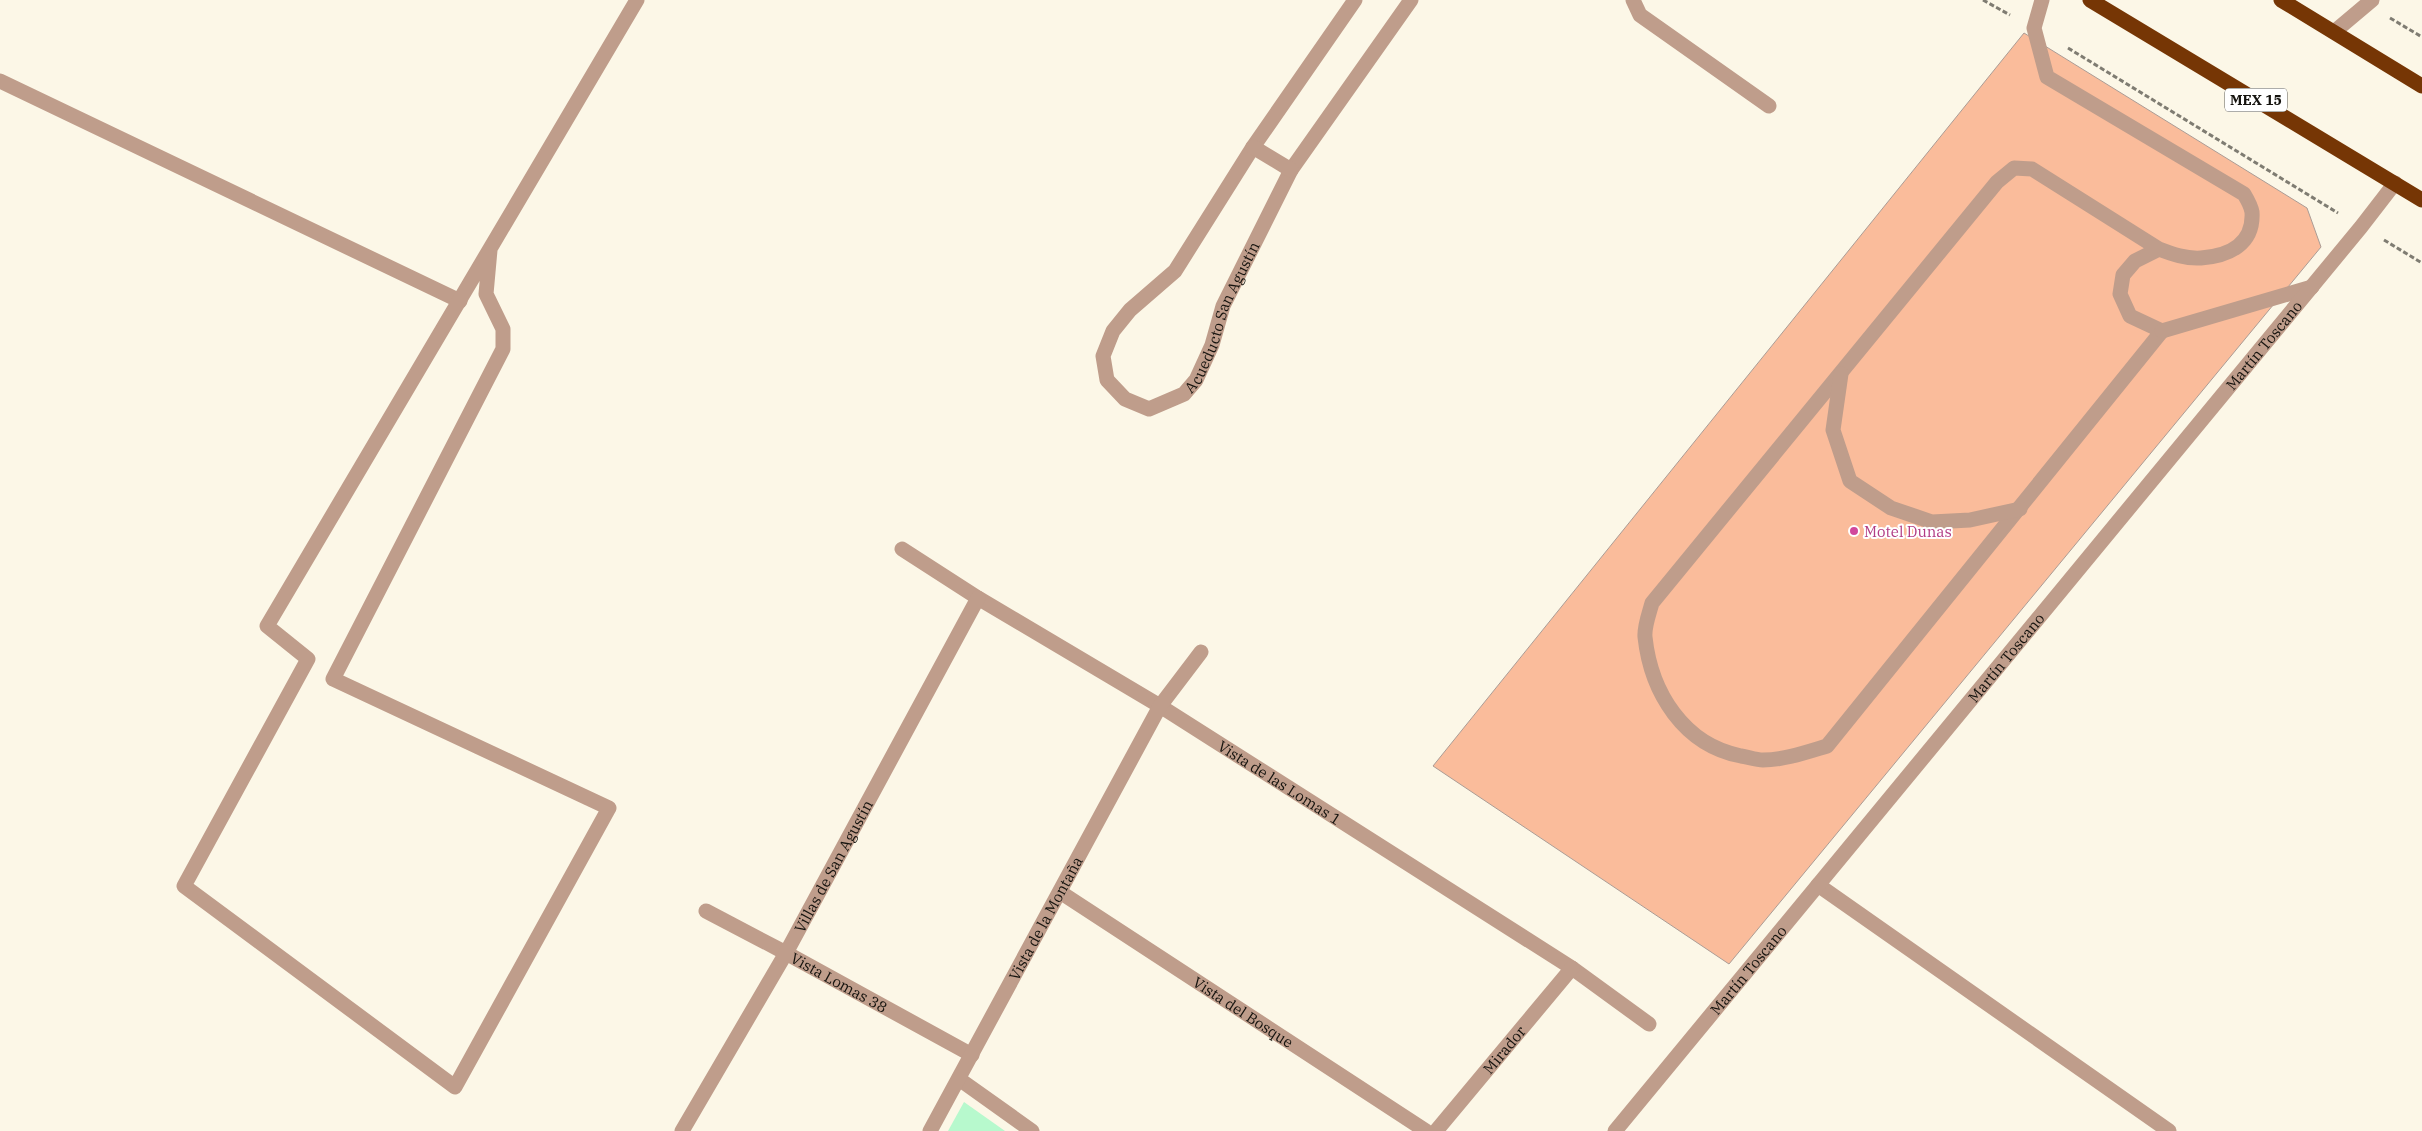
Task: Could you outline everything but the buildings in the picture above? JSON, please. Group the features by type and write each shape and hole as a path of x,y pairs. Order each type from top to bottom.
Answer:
{"highway":[{"name":"MEX 15","path":"2090,0 2422,200"},
{"path":"2281,0 2422,86"}],"street":[{"path":"490,250 486,294 503,329 503,349 333,679 609,808 455,1087 184,886 308,659 267,626 637,0"},
{"name":"Acueducto San Agustín","path":"1355,0 1253,147 1175,271 1130,310 1113,331 1103,356 1107,380 1125,399 1149,410 1184,394 1196,380 1212,345 1223,306 1291,170 1410,0"},
{"path":"1632,0 1640,15 1769,106"},
{"path":"2042,0 2034,28 2047,77 2244,194 2252,211 2249,232 2236,250 2200,258 2179,256 2159,249 2032,169 2014,168 1997,182 1652,604 1645,636 1653,673 1668,708 1690,732 1725,753 1763,760 1798,754 1827,746 2162,331 2312,287"},
{"path":"2334,32 2372,0"},
{"path":"0,80 460,301"},
{"path":"1253,147 1291,170"},
{"name":"Martín Toscano","path":"1615,1131 2312,287 2395,183"},
{"path":"2159,249 2136,261 2123,275 2120,294 2130,316 2162,331"},
{"path":"1842,373 1834,430 1850,481 1891,508 1932,522 1970,520 2020,509"},
{"name":"Vista de las Lomas 1","path":"902,550 978,598 1160,706 1572,968 1649,1024"},
{"name":"Villas de San Agustín","path":"682,1131 786,953 978,598"},
{"name":"Vista de la Montaña","path":"930,1131 1160,706 1201,652"},
{"path":"1818,885 2169,1131"},
{"name":"Vista del Bosque","path":"1060,892 1426,1131"},
{"name":"Vista Lomas 38","path":"706,911 972,1055"},
{"name":"Mirador","path":"1436,1131 1572,968"},
{"path":"959,1079 1032,1131"}],"path":[{"path":"1983,0 2034,28 2422,263"}],"green space":[{"path":"964,1102 1005,1131 948,1131"}],"place":[{"name":"Motel Dunas","path":"1854,531"}]}
